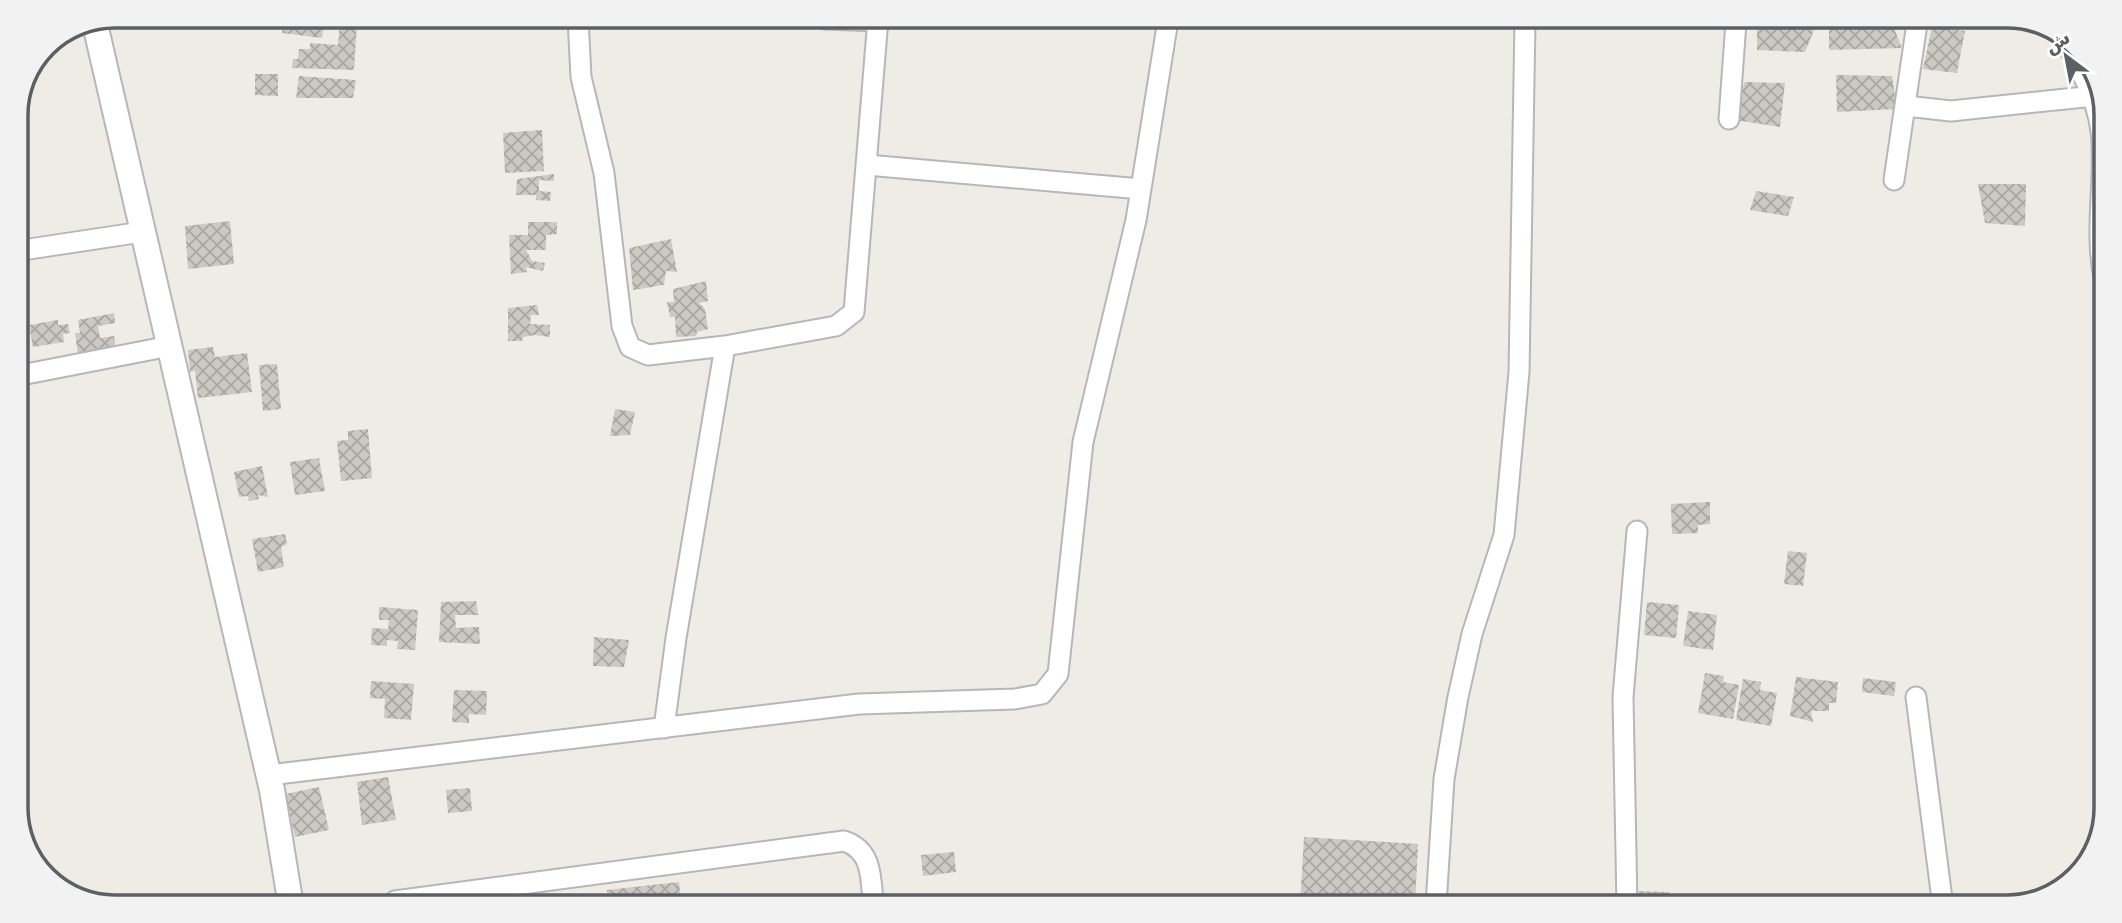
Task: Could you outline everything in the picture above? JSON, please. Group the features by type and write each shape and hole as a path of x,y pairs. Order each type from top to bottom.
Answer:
{"street":[{"path":"579,28 581,76 604,173 622,326 630,347 648,355 725,346 836,326 846,322 855,312 877,28"},
{"path":"269,775 859,704 1016,699 1042,694 1052,685 1058,674 1083,442 1141,189 1167,28"},
{"path":"1437,895 1444,779 1458,697 1472,634 1504,535 1519,372 1525,28"},
{"path":"1729,119 1736,28"},
{"path":"96,30 269,775 289,895"},
{"path":"1894,180 1916,30"},
{"path":"2078,66 2088,85"},
{"path":"1906,106 1951,111 2092,96"},
{"path":"867,165 1141,189"},
{"path":"28,249 142,232"},
{"path":"28,374 170,346"},
{"path":"664,728 676,638 725,346"},
{"path":"1627,895 1623,697 1637,531"},
{"path":"1916,697 1941,895"},
{"path":"440,895 844,841 858,845 866,857 872,895"}],"building":[{"path":"283,28 323,28 322,38 282,33"},
{"path":"339,28 357,28 354,70 292,68 293,59 298,59 299,49 310,49 310,43 338,45"},
{"path":"1757,28 1815,28 1805,52 1757,50"},
{"path":"1829,28 1894,28 1902,48 1829,50"},
{"path":"1932,28 1965,31 1957,73 1923,69"},
{"path":"255,74 278,74 278,96 255,95"},
{"path":"1836,75 1892,76 1897,109 1837,112"},
{"path":"299,76 356,80 353,98 296,98"},
{"path":"1745,82 1785,83 1780,127 1729,119"},
{"path":"542,130 544,171 505,173 503,133"},
{"path":"554,174 554,181 539,180 539,191 551,192 550,201 536,200 536,195 516,195 517,179"},
{"path":"1978,184 2026,184 2025,226 1985,223"},
{"path":"1756,191 1794,197 1788,216 1750,210"},
{"path":"230,221 234,264 188,269 185,226"},
{"path":"528,222 557,222 557,234 546,235 546,250 526,250 532,261 545,263 543,271 526,267 527,272 511,274 509,235 528,235"},
{"path":"671,239 677,272 666,271 664,285 633,290 629,248"},
{"path":"706,281 708,301 699,303 705,309 708,329 697,332 696,336 676,337 675,317 670,317 667,302 674,302 673,289"},
{"path":"537,305 539,315 531,315 530,324 550,325 550,337 535,335 523,337 522,341 508,341 508,308"},
{"path":"114,313 115,323 98,326 100,338 114,336 116,349 78,355 75,333 80,333 78,320"},
{"path":"58,320 58,325 68,324 70,333 63,334 64,342 33,347 29,325"},
{"path":"213,347 215,357 247,353 252,392 198,398 195,371 190,372 188,350"},
{"path":"277,364 281,409 263,411 259,365"},
{"path":"615,409 635,412 630,435 610,436"},
{"path":"368,429 372,478 341,481 337,441 348,440 348,431"},
{"path":"319,458 325,491 295,495 290,462"},
{"path":"262,466 268,497 258,495 259,499 249,501 248,496 239,497 234,472"},
{"path":"1710,502 1710,524 1698,525 1698,533 1672,534 1671,504"},
{"path":"285,534 287,544 281,547 284,567 258,572 252,539"},
{"path":"1788,551 1807,553 1803,586 1784,584"},
{"path":"476,601 478,615 455,615 456,628 479,627 480,644 439,642 441,602"},
{"path":"1647,602 1679,605 1676,638 1644,635"},
{"path":"379,607 418,610 415,650 397,649 398,641 387,640 387,646 371,645 372,628 388,629 389,620 379,620"},
{"path":"1688,611 1717,615 1713,650 1683,646"},
{"path":"594,637 629,640 624,667 593,666"},
{"path":"1705,673 1724,676 1723,682 1739,685 1733,719 1698,713"},
{"path":"1796,677 1838,682 1836,703 1829,703 1829,711 1811,711 1813,722 1790,716"},
{"path":"1863,678 1896,682 1894,696 1862,692"},
{"path":"1743,679 1761,682 1760,690 1777,693 1771,726 1736,720"},
{"path":"371,681 414,684 411,720 384,718 385,699 370,698"},
{"path":"454,690 487,691 486,715 469,714 469,723 452,722"},
{"path":"388,777 396,820 362,825 357,782"},
{"path":"319,787 329,830 295,837 285,794"},
{"path":"470,788 472,811 448,813 446,790"},
{"path":"1304,837 1418,844 1415,895 1301,895"},
{"path":"954,852 956,872 923,876 921,855"},
{"path":"679,882 680,895 607,895 607,890"},
{"path":"1632,891 1669,892 1669,895 1632,895"}]}
